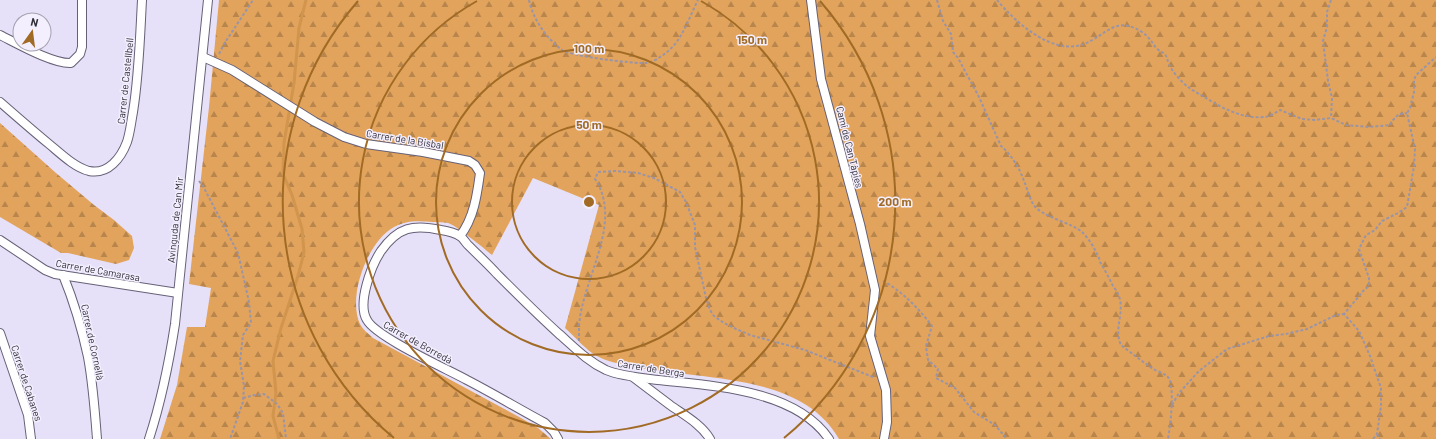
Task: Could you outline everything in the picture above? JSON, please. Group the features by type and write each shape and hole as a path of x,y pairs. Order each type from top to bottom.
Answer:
{"street":[{"path":"0,36 48,58 65,63 72,63 80,54 82,47 82,0"},
{"name":"Carrer de Castellbell","path":"0,102 77,166 96,171 108,168 120,154 130,133 136,95 142,0"},
{"name":"Avinguda de Can Mir","path":"149,439 169,362 178,293 208,0"},
{"name":"Camí de Can Tàpies","path":"811,0 821,79 873,276 875,290 870,336 884,382 888,405 884,439"},
{"name":"Carrer de la Bisbal","path":"203,57 232,70 316,122 344,137 366,144 423,152 469,161 475,165 480,173 475,204 467,228 460,236"},
{"name":"Carrer de Borredà","path":"460,236 442,230 418,227 408,228 399,232 390,239 380,253 372,271 363,304 364,314 368,322 385,337 545,423 554,432 558,439"},
{"name":"Carrer de Berga","path":"460,236 524,302 580,354 594,364 609,371 633,376 706,385 759,395 795,409 818,424 825,437"},
{"name":"Carrer de Camarasa","path":"0,240 45,270 63,275 178,293"},
{"name":"Carrer de Cornellà","path":"63,275 73,301 88,358 93,390 97,439"},
{"name":"Carrer de Cabanes","path":"0,333 28,415 31,439"},
{"path":"633,376 687,416 701,428 710,439"}],"path":[{"path":"216,63 224,44 253,0"},
{"path":"530,0 534,15 544,32 563,51 603,60 647,63 659,58 671,50 683,35 698,0"},
{"path":"937,0 943,21 951,34 953,52 958,58 979,96 1001,146 1007,150 1024,180 1034,204 1045,213 1083,233 1097,253 1099,261 1110,277 1115,290 1118,293 1122,307 1118,322 1119,340 1121,345 1153,368 1168,376 1170,382 1171,406 1168,439"},
{"path":"997,0 1021,25 1047,41 1057,44 1072,46 1084,44 1116,26 1131,26 1143,33 1151,40 1157,49 1167,56 1169,64 1188,87 1220,107 1236,113 1264,117 1280,110 1302,119 1315,120 1332,118 1346,125 1369,127 1390,125 1398,114 1407,113"},
{"path":"1331,0 1327,12 1327,27 1323,40 1328,81 1332,98 1332,118"},
{"path":"1171,406 1178,393 1199,371 1228,349 1269,336 1307,329 1336,315 1344,314 1369,286 1369,278 1359,249 1366,236 1375,230 1382,221 1407,207 1414,166 1415,149 1407,113 1410,108 1414,92 1414,80 1416,75 1436,57"},
{"path":"190,171 203,186 238,253 249,302 251,323 243,335 240,361 244,386 244,398 230,439"},
{"path":"580,354 579,325 605,224 605,199 601,187 596,179 598,172 627,171 654,178 668,184 680,192 686,202 695,225 696,247 706,298 710,310 714,316 736,330 805,350 884,382"},
{"path":"873,276 906,298 923,314 932,326 926,346 928,360 938,369 936,378 955,388 974,412 995,425 1007,439"},
{"path":"1344,314 1359,331 1370,356 1381,388 1381,406 1377,434 1373,439"},
{"path":"244,398 264,394 277,404 283,413 286,439"},
{"path":"1377,434 1380,439"}],"green space":[{"path":"219,0 1436,0 1436,439 839,439 822,417 799,401 774,390 716,378 658,371 619,364 601,358 589,351 565,328 599,205 533,178 492,255 451,224 423,221 408,222 394,227 376,244 368,256 362,270 356,299 360,324 373,338 521,418 538,428 551,439 160,439 177,385 187,327 205,327 211,288 189,284 209,107"},
{"path":"0,123 56,173 132,236 134,248 129,260 116,264 68,253 61,253 0,217"}],"waterway":[{"path":"279,439 273,416 276,393 273,361 281,328 298,276 304,252 302,229 292,195 283,174 284,143 294,83 299,28 306,0"}]}
